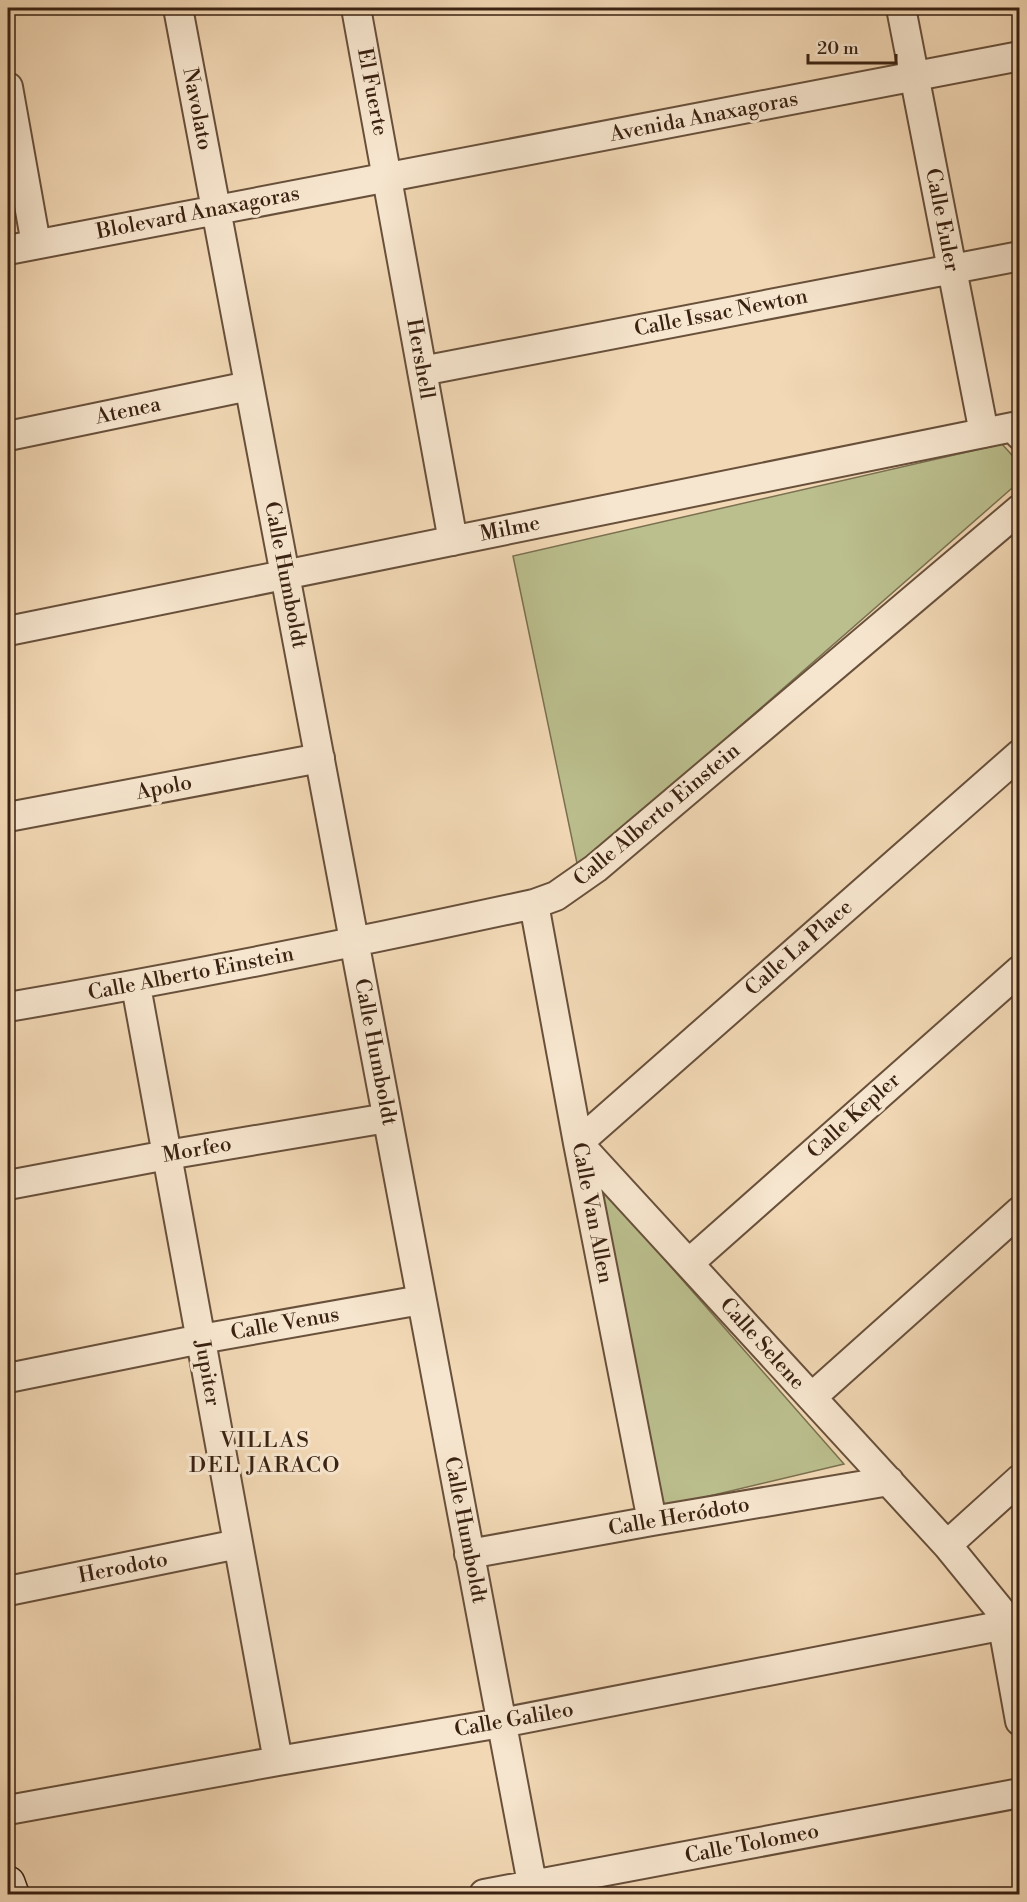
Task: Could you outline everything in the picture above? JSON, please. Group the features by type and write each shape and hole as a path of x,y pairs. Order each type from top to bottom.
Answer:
{"street":[{"name":"Navolato","path":"178,8 216,210"},
{"name":"El Fuerte","path":"357,8 388,177"},
{"name":"Calle Euler","path":"901,8 984,434"},
{"name":"Avenida Anaxagoras","path":"388,177 1020,56"},
{"path":"8,87 36,244"},
{"name":"Blolevard Anaxagoras","path":"8,250 388,177"},
{"name":"Hershell","path":"388,177 453,541"},
{"name":"Calle Humboldt","path":"216,210 533,1890"},
{"name":"Calle Issac Newton","path":"422,371 1020,256"},
{"name":"Atenea","path":"8,436 249,386"},
{"name":"Milme","path":"8,631 984,434 1016,431"},
{"name":"Calle Alberto Einstein","path":"8,1007 136,986 354,943 534,904 556,896 596,868 1020,509"},
{"name":"Calle La Place","path":"578,1143 1020,754"},
{"name":"Apolo","path":"8,817 320,758"},
{"name":"Calle Van Allen","path":"534,904 652,1521"},
{"name":"Calle Kepler","path":"689,1263 1020,970"},
{"name":"Jupiter","path":"136,986 278,1761"},
{"name":"Morfeo","path":"8,1185 167,1155 387,1118"},
{"name":"Calle Selene","path":"578,1143 947,1545 1011,1624 1020,1721"},
{"path":"812,1397 1020,1211"},
{"name":"Calle Venus","path":"8,1378 201,1339 421,1300"},
{"path":"947,1545 1020,1479"},
{"name":"Calle Heródoto","path":"469,1554 889,1482"},
{"name":"Herodoto","path":"8,1591 238,1544"},
{"name":"Calle Galileo","path":"8,1810 501,1723 1011,1624"},
{"name":"Calle Tolomeo","path":"484,1894 533,1890 1020,1793"},
{"path":"8,1883 12,1894"}],"green space":[{"path":"1002,444 1019,463 1019,482 578,868 513,556"},
{"path":"600,1186 844,1464 663,1507"}],"district":[{"name":"VILLAS DEL JARACO","path":"265,1452"}]}
